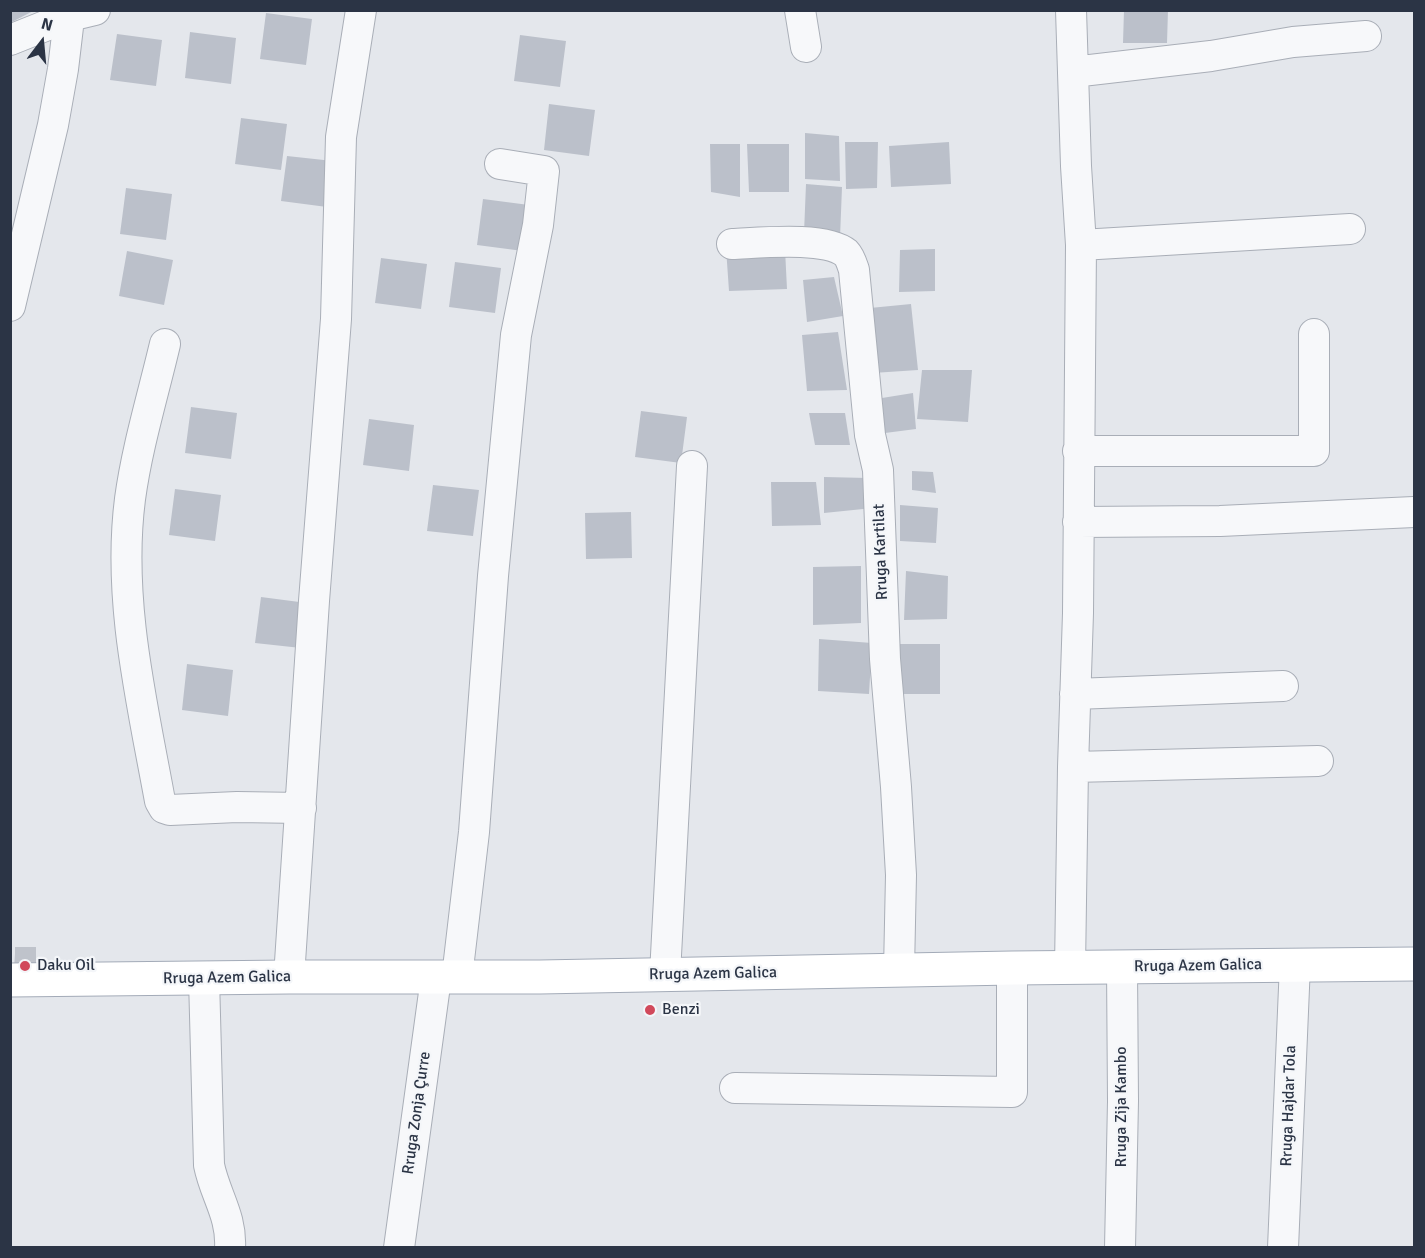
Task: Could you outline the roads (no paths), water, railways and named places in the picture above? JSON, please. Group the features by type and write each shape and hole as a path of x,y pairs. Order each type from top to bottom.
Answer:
{"main road":[{"name":"Rruga Azem Galica","path":"24,969 204,978 446,978 1012,968 1414,964"}],"street":[{"path":"289,977 336,319 341,136 361,10"},
{"path":"800,10 806,46"},
{"path":"1070,968 1081,245 1071,10"},
{"path":"10,40 78,12"},
{"path":"10,306 78,12"},
{"path":"1073,72 1211,56 1293,42 1366,36"},
{"name":"Rruga Zonja Çurre","path":"399,1248 474,832 493,576 516,335 538,225 544,171 500,164"},
{"path":"1081,245 1350,229"},
{"name":"Rruga Kartilat","path":"732,244 805,242 838,248 848,254 854,270 870,435 878,470 885,659 901,875 899,970"},
{"path":"1078,452 1314,451 1314,334"},
{"path":"165,344 130,498 127,538 132,648 160,801 164,808 170,810 237,807 301,808"},
{"path":"665,974 692,466"},
{"path":"1078,522 1220,521 1414,512"},
{"path":"1075,694 1283,686"},
{"path":"1073,767 1318,761"},
{"name":"Rruga Hajdar Tola","path":"1283,1248 1295,964"},
{"name":"Rruga Zija Kambo","path":"1120,1248 1123,1101 1122,967"},
{"path":"735,1088 1012,1092 1012,968"},
{"path":"204,978 210,1166 213,1183 228,1215 230,1248"}],"tunnel":[{"path":"15,962 36,962"}],"place":[{"name":"Daku Oil","path":"25,966"},
{"name":"Benzi","path":"650,1010"}]}
